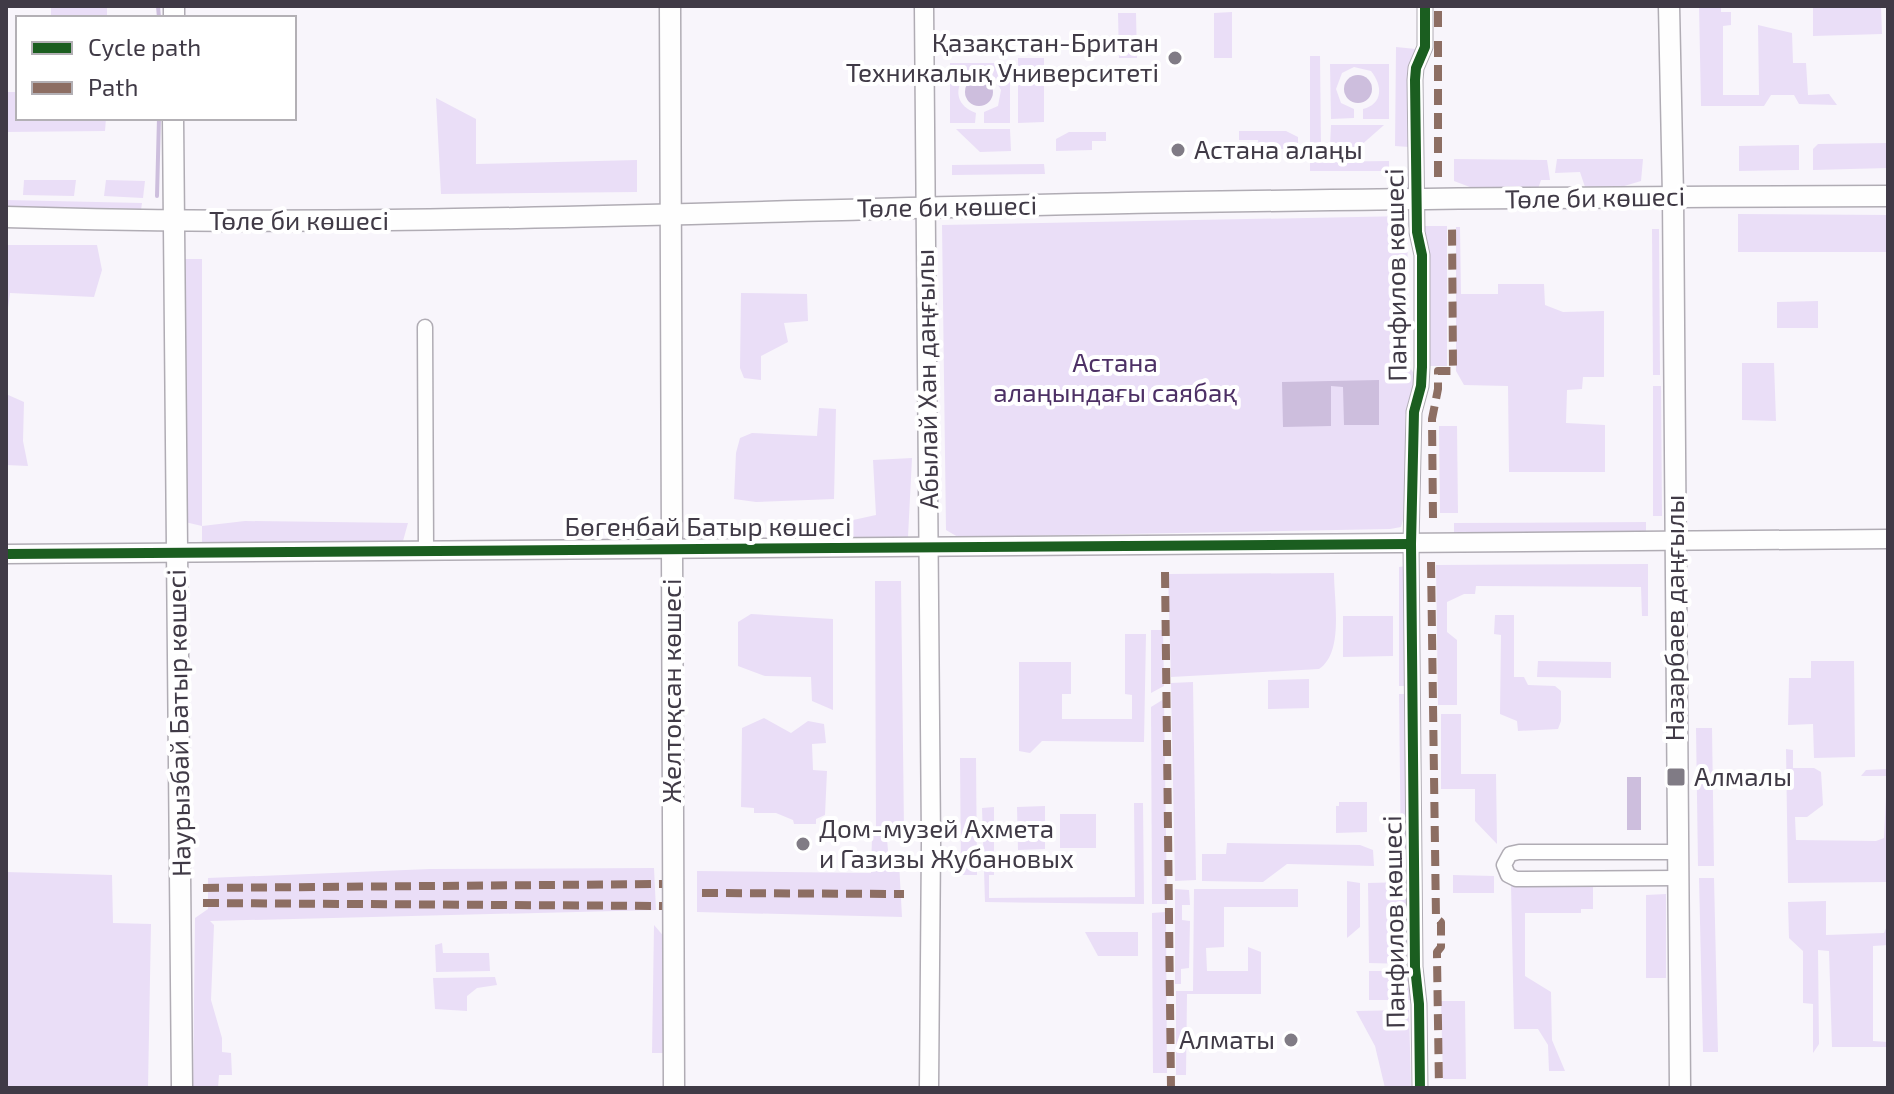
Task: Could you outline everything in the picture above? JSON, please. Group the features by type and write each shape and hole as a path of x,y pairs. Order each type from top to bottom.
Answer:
{"main road":[{"name":"Желтоқсан көшесі","path":"670,6 674,1088"},
{"name":"Назарбаев даңғылы","path":"1669,6 1680,1088"},
{"name":"Наурызбай Батыр көшесі","path":"173,120 182,1088"},
{"name":"Төле би көшесі","path":"6,217 402,221 926,208 1673,196 1888,196"}],"street":[{"name":"Абылай Хан даңғылы","path":"924,6 931,880 929,1088"},
{"name":"Панфилов көшесі","path":"1420,1088 1419,1004 1415,967 1411,554 1414,412 1422,367 1422,255 1417,234 1415,80 1416,68 1425,47 1425,6"},
{"path":"425,327 426,551"},
{"path":"1675,543 1888,539"},
{"name":"Бөгенбай Батыр көшесі","path":"6,554 929,547 1411,554 1675,543"},
{"path":"1677,852 1519,852 1510,854 1504,865 1508,875 1516,879 1677,878"}],"green space":[{"path":"51,6 107,6 107,16 51,16"},
{"path":"1699,6 1721,6 1721,12 1731,12 1731,25 1723,26 1723,95 1759,95 1758,25 1792,33 1793,63 1806,63 1808,95 1829,94 1837,105 1799,104 1794,95 1771,95 1764,106 1701,106"},
{"path":"1813,6 1881,6 1882,34 1813,36"},
{"path":"1232,12 1232,58 1214,58 1214,13"},
{"path":"1118,13 1136,13 1137,58 1119,58"},
{"path":"1396,47 1416,49 1409,68 1409,147 1395,146"},
{"path":"1310,56 1320,56 1321,147 1310,148"},
{"path":"1018,58 1044,58 1044,122 1018,123"},
{"path":"950,63 1010,63 1010,123 984,123 984,112 998,106 1001,90 992,74 975,70 964,76 958,92 961,102 976,113 975,123 950,123"},
{"path":"1330,64 1389,64 1389,119 1363,119 1363,109 1374,103 1379,88 1371,71 1354,67 1342,73 1336,89 1341,103 1354,109 1354,118 1331,119"},
{"path":"6,92 16,92 16,120 106,120 105,131 6,132"},
{"path":"436,98 476,119 476,164 637,160 637,192 441,194"},
{"path":"1331,125 1384,125 1359,147 1330,147"},
{"path":"956,129 1010,129 1011,151 980,152"},
{"path":"1239,131 1286,131 1298,137 1298,149 1259,149 1258,140 1239,140"},
{"path":"1069,132 1106,132 1106,141 1092,141 1092,150 1056,151 1056,139"},
{"path":"1888,143 1888,168 1813,170 1813,149 1818,144"},
{"path":"1799,145 1799,170 1739,171 1739,146"},
{"path":"1454,159 1547,160 1550,180 1541,180 1537,192 1483,192 1454,181"},
{"path":"1557,159 1643,159 1641,181 1621,187 1614,194 1587,193 1580,172 1555,173"},
{"path":"1389,161 1389,171 1310,171 1310,162"},
{"path":"1044,164 1045,174 952,175 952,165"},
{"path":"24,180 76,180 74,196 23,195"},
{"path":"106,180 145,181 143,198 104,196"},
{"path":"6,200 142,203 141,210 6,207"},
{"path":"1738,214 1888,215 1888,252 1738,252"},
{"name":"Астана алаңындағы саябақ","path":"1407,216 1409,366 1417,378 1418,390 1405,415 1405,513 1401,527 958,537 946,530 942,225"},
{"path":"1421,226 1447,226 1447,366 1425,366"},
{"path":"1456,227 1460,227 1461,294 1498,294 1498,284 1544,284 1545,305 1563,312 1604,311 1604,377 1583,377 1582,389 1567,390 1566,423 1605,425 1605,472 1509,472 1508,386 1464,385 1456,371"},
{"path":"1652,229 1659,229 1660,375 1653,375"},
{"path":"6,245 97,245 102,270 94,297 10,293 6,324"},
{"path":"180,259 202,259 202,526 185,522"},
{"path":"741,293 807,294 808,321 784,323 788,342 761,356 761,380 744,378 740,368"},
{"path":"1818,301 1818,328 1777,328 1777,302"},
{"path":"1742,363 1774,363 1776,421 1742,420"},
{"path":"1653,386 1661,386 1662,516 1653,516"},
{"path":"6,394 24,402 23,441 28,466 6,465"},
{"path":"819,408 836,409 834,499 756,502 734,499 736,453 740,438 752,433 817,436"},
{"path":"1439,426 1457,426 1458,513 1440,513"},
{"path":"912,458 908,537 894,541 853,543 853,520 876,515 873,460"},
{"path":"245,521 408,523 403,541 202,543 202,526"},
{"path":"1646,522 1646,532 1454,533 1454,523"},
{"path":"1648,564 1648,616 1642,616 1641,587 1476,586 1475,594 1464,594 1447,602 1447,632 1457,640 1457,705 1438,705 1436,565"},
{"path":"1407,566 1408,686 1399,686 1399,567"},
{"path":"1334,573 1335,639 1327,661 1319,669 1171,677 1168,574"},
{"path":"875,581 901,581 904,830 901,831 902,839 887,839 889,862 899,862 902,917 697,912 697,871 871,873 872,836 876,830"},
{"path":"751,614 833,619 833,710 812,701 811,677 765,676 738,666 738,622"},
{"path":"1495,615 1514,615 1514,677 1524,677 1528,685 1555,686 1561,691 1558,729 1518,731 1517,721 1500,714 1501,635 1494,634"},
{"path":"1343,616 1393,616 1393,656 1343,657"},
{"path":"1151,630 1163,630 1164,686 1151,693"},
{"path":"1125,634 1146,634 1144,742 1042,741 1030,753 1019,751 1019,662 1071,662 1071,694 1062,694 1062,719 1132,719 1132,695 1125,694"},
{"path":"1538,661 1611,662 1611,678 1537,677"},
{"path":"1811,661 1854,661 1855,757 1814,758 1813,724 1788,725 1789,678 1811,678"},
{"path":"1309,679 1309,708 1268,709 1268,680"},
{"path":"1193,682 1196,880 1175,881 1171,683"},
{"path":"1399,694 1408,694 1410,865 1401,868"},
{"path":"1164,699 1167,904 1152,904 1151,707"},
{"path":"1441,714 1461,714 1461,774 1496,774 1497,844 1475,821 1475,789 1441,789"},
{"path":"764,718 791,733 808,721 824,724 826,743 812,744 813,770 827,771 825,815 816,819 816,824 794,824 793,820 776,813 754,813 754,808 741,807 742,728"},
{"path":"1696,728 1712,728 1714,866 1698,866"},
{"path":"1786,749 1793,750 1793,768 1814,768 1821,772 1823,805 1807,817 1795,817 1796,840 1876,841 1884,838 1887,776 1861,776 1866,770 1888,769 1888,882 1788,883"},
{"path":"960,758 976,758 977,875 961,875"},
{"path":"1339,802 1367,802 1367,832 1336,833 1336,806"},
{"path":"1134,803 1143,803 1144,904 985,902 982,808 994,807 994,875 989,875 989,898 1135,897"},
{"path":"1045,806 1045,849 1018,850 1017,807"},
{"path":"1060,814 1096,814 1096,848 1060,848"},
{"path":"1227,843 1360,845 1373,850 1374,866 1287,864 1263,882 1202,881 1202,854 1226,854"},
{"path":"654,868 656,910 210,921 214,925 211,1000 222,1038 222,1052 231,1053 232,1075 219,1075 218,1088 193,1088 195,918 208,909 208,878 430,869"},
{"path":"6,872 112,875 113,923 151,924 148,1088 6,1088"},
{"path":"1453,875 1494,876 1494,893 1453,893"},
{"path":"1699,878 1714,878 1718,1052 1703,1052"},
{"path":"1347,881 1360,883 1360,927 1347,938"},
{"path":"1406,882 1407,964 1369,963 1368,883"},
{"path":"1593,884 1593,909 1581,909 1581,913 1525,913 1525,976 1551,992 1552,1040 1565,1071 1549,1071 1548,1045 1538,1029 1514,1029 1511,885"},
{"path":"1175,889 1189,890 1190,905 1182,905 1182,920 1190,921 1189,968 1181,969 1181,984 1175,984"},
{"path":"1194,889 1298,889 1298,907 1224,907 1224,947 1206,948 1207,971 1248,971 1248,947 1261,952 1261,994 1187,994 1186,1075 1176,1075 1176,991 1193,991"},
{"path":"1666,894 1666,978 1646,978 1646,895"},
{"path":"1826,901 1826,935 1884,933 1888,924 1888,945 1873,946 1873,1041 1888,1042 1888,1047 1832,1047 1829,951 1818,950 1819,1044 1813,1053 1813,1004 1803,1003 1803,951 1789,938 1788,902"},
{"path":"1166,912 1167,1073 1153,1073 1152,913"},
{"path":"654,925 666,939 666,1053 652,1053"},
{"path":"1085,932 1138,932 1138,956 1098,956"},
{"path":"442,943 443,953 489,953 490,971 436,972 435,945"},
{"path":"1369,971 1407,971 1413,1000 1369,1000"},
{"path":"495,977 497,985 477,988 467,996 467,1011 435,1009 433,978"},
{"path":"1441,1001 1465,1001 1466,1079 1443,1079"},
{"path":"1409,1010 1411,1088 1385,1088 1375,1046 1356,1011"}],"shaded area":[{"path":"1358,75 1368,79 1372,89 1368,99 1358,103 1348,99 1344,89 1348,79"},
{"path":"979,78 989,82 993,92 989,102 979,106 969,102 965,92 969,82"},
{"path":"1379,380 1379,425 1344,425 1343,387 1331,386 1331,426 1283,427 1282,382"},
{"path":"1627,777 1641,777 1641,830 1627,830"}],"waterway":[{"path":"158,6 159,16"},
{"path":"157,196 159,120"}],"marked path":[{"path":"1438,6 1438,27"},
{"path":"1438,36 1438,177"},
{"path":"1433,518 1432,419 1438,371 1453,371 1452,222"},
{"path":"1431,562 1436,918 1441,922 1441,947 1437,952 1439,1088"},
{"path":"1165,572 1171,1088"},
{"path":"203,888 662,884"},
{"path":"702,893 904,894"},
{"path":"203,903 662,906"}],"cycle path":[{"path":"1420,1088 1419,1004 1415,967 1411,544 1414,412 1422,367 1422,255 1417,232 1415,80 1416,68 1425,47 1425,6"},
{"path":"6,554 1411,544"}],"place":[{"name":"Қазақстан-Британ Техникалық Университеті","path":"1175,58"},
{"name":"Астана алаңы","path":"1178,150"},
{"name":"Алмалы","path":"1676,777"},
{"name":"Дом-музей Ахмета и Газизы Жубановых","path":"803,844"},
{"name":"Алматы","path":"1291,1040"}]}
